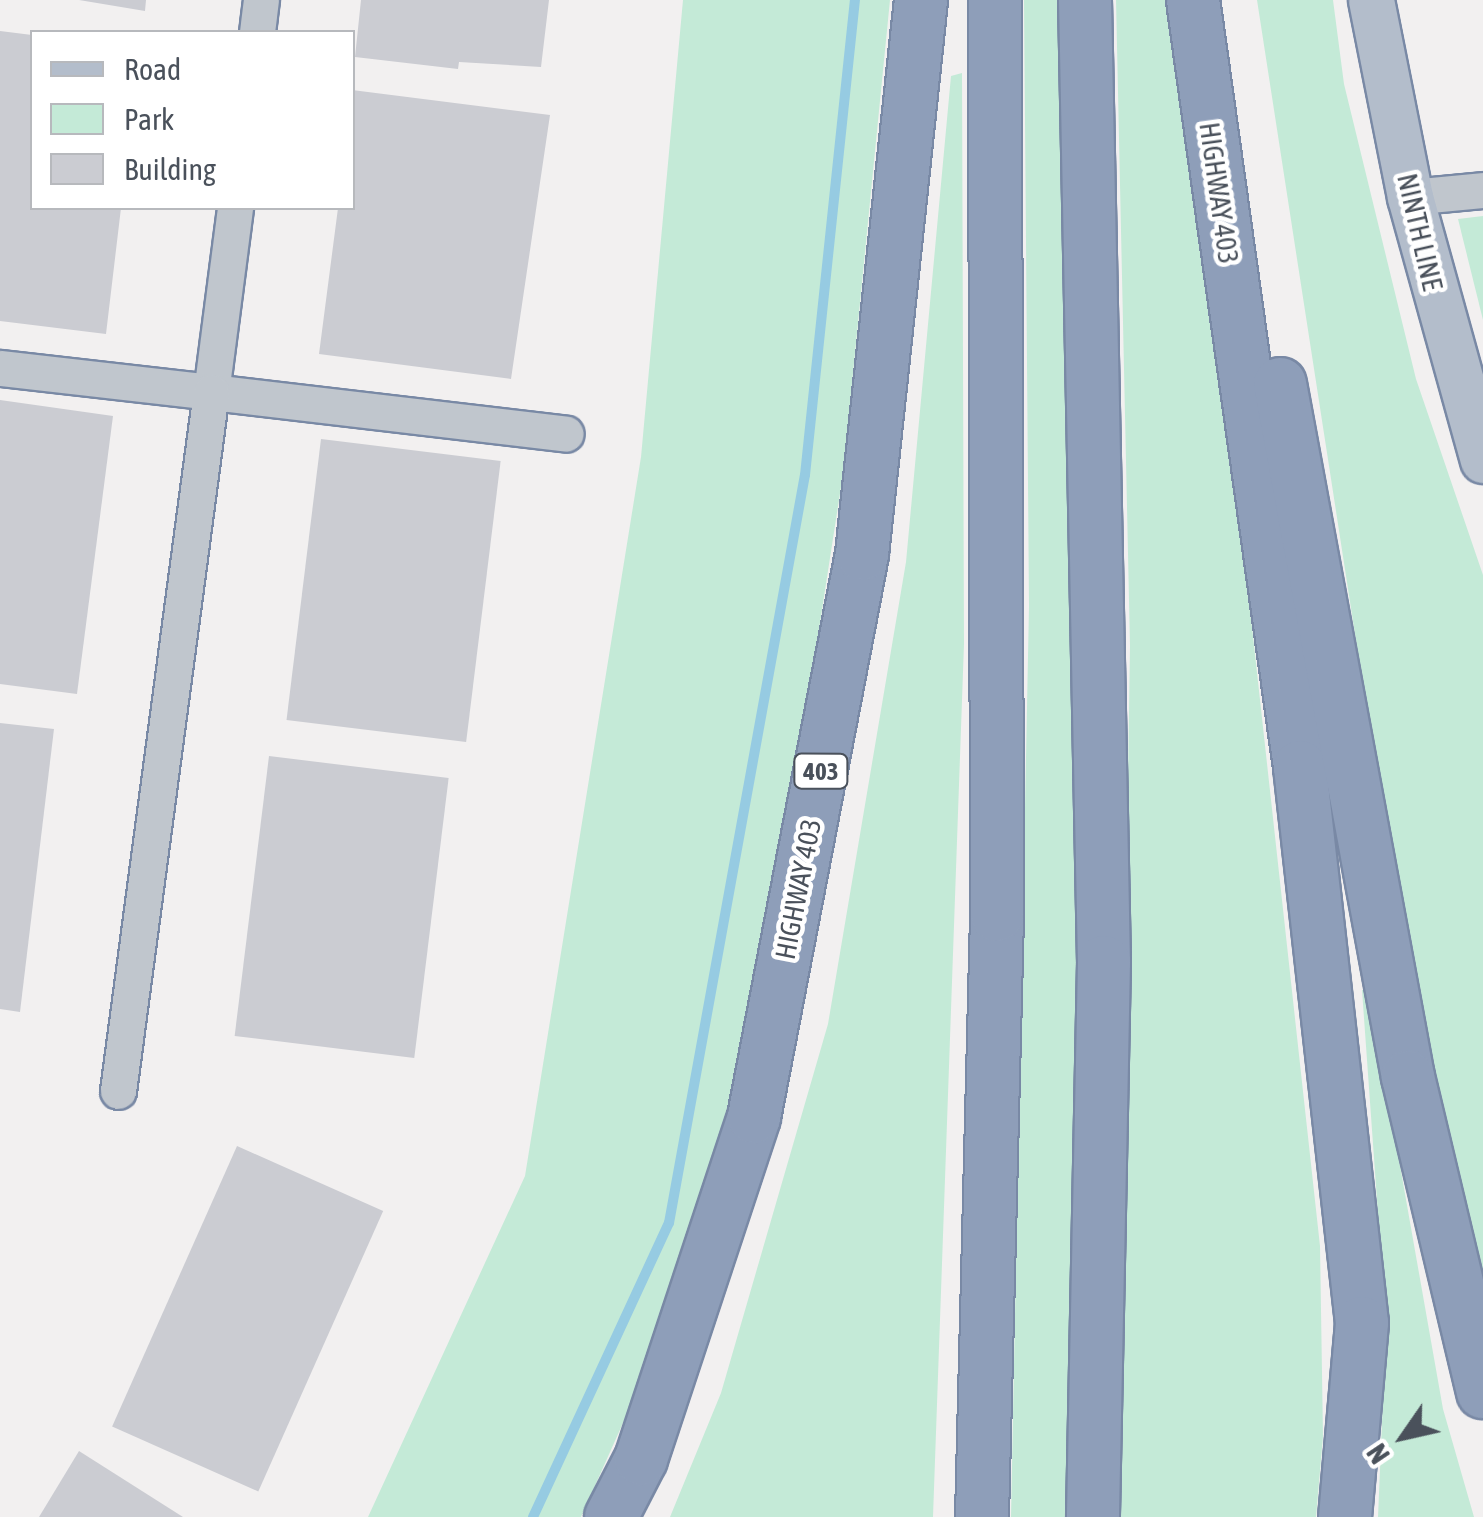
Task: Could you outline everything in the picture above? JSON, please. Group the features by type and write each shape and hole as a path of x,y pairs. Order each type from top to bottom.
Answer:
{"highway":[{"name":"HIGHWAY 403","path":"612,1517 641,1459 754,1117 862,554 921,0"},
{"path":"982,1517 998,896 995,0"},
{"path":"1085,0 1104,962 1093,1517"},
{"name":"HIGHWAY 403","path":"1193,0 1300,767 1362,1323 1345,1517"},
{"path":"1204,87 1251,224 1408,1076 1483,1392"}],"main road":[{"name":"NINTH LINE","path":"1371,0 1410,197 1483,460"}],"lane":[{"path":"256,30 261,0"},
{"path":"1410,197 1483,190"},
{"path":"118,1091 234,210"},
{"path":"0,368 566,434"}],"green space":[{"path":"683,0 890,0 843,474 778,894 735,1113 677,1302 581,1517 368,1517 525,1176 641,457"},
{"path":"1024,0 1068,0 1082,720 1075,1517 1011,1517 1029,606"},
{"path":"1116,0 1169,0 1252,627 1320,1246 1323,1436 1316,1517 1117,1517 1130,646"},
{"path":"1257,0 1333,0 1344,84 1416,379 1483,575 1483,1344 1359,660"},
{"path":"962,73 964,644 933,1517 670,1517 721,1393 828,1024 906,562 951,76"},
{"path":"1483,216 1483,320 1458,219"},
{"path":"1362,990 1369,990 1443,1409 1474,1517 1378,1517 1386,1326"}],"building":[{"path":"79,0 146,0 145,11"},
{"path":"361,0 549,0 541,67 459,62 458,69 355,57"},
{"path":"0,31 30,35 30,210 121,210 106,334 0,321"},
{"path":"355,90 550,115 511,379 319,354 338,210 355,210"},
{"path":"0,400 113,416 77,694 0,684"},
{"path":"321,439 501,461 466,742 287,720"},
{"path":"0,723 54,729 20,1012 0,1009"},
{"path":"269,756 449,778 414,1058 235,1036"},
{"path":"237,1146 383,1211 258,1492 112,1426"},
{"path":"79,1451 183,1517 39,1517"}],"waterway":[{"path":"533,1517 669,1223 805,475 855,0"}]}
